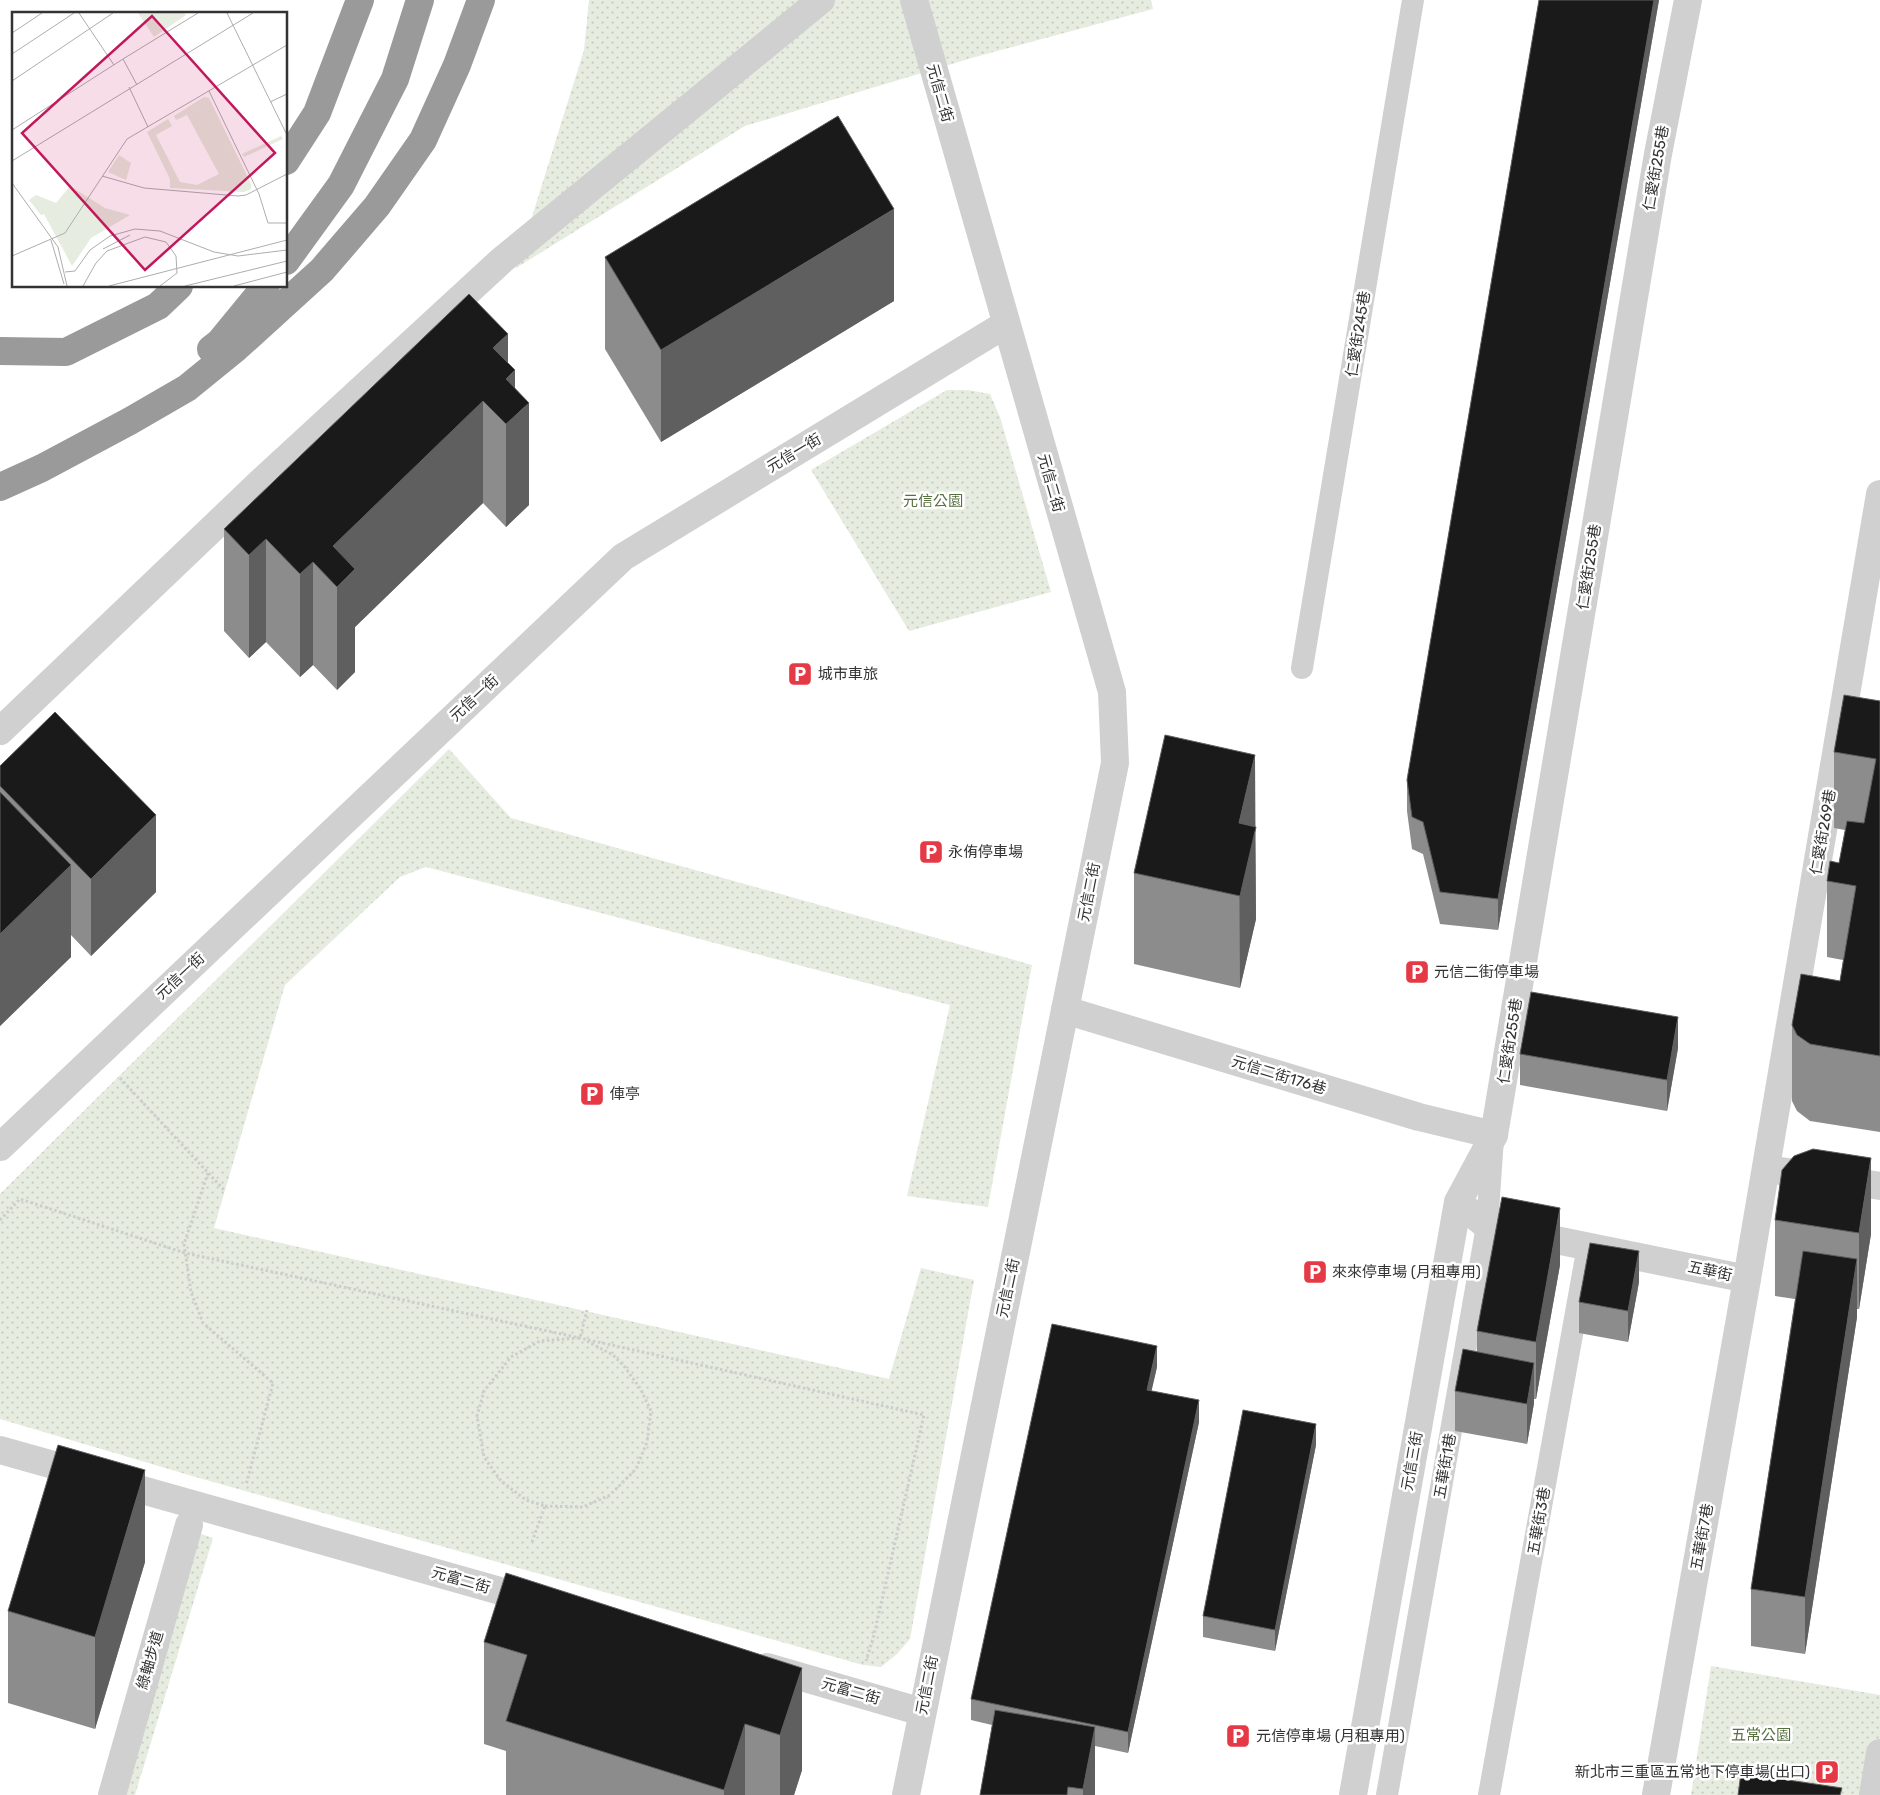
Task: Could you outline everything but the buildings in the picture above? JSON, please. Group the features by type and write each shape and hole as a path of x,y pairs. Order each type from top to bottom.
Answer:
{"highway":[{"path":"288,158 317,113 360,0"},
{"path":"288,258 340,185 396,79 420,0"},
{"path":"0,487 42,468 130,422 187,388 235,349 322,270 377,206 423,140 456,65 481,0"},
{"path":"0,351 66,352 158,306 177,288"},
{"path":"130,422 220,342 264,288"}],"street":[{"path":"0,731 263,480 502,260 795,10 821,0"},
{"name":"元信二街","path":"906,1795 1115,763 1112,692 914,0"},
{"name":"仁愛街255巷","path":"1494,1135 1658,154 1688,0"},
{"name":"元信一街","path":"0,1147 623,557 1006,324"},
{"name":"仁愛街269巷","path":"1767,1169 1880,494"},
{"name":"元信二街176巷","path":"1065,1010 1419,1117 1494,1135"},
{"name":"元信三街","path":"1354,1795 1458,1202 1494,1135"},
{"path":"1767,1169 1880,1186"},
{"name":"五華街","path":"1458,1202 1487,1226 1747,1279 1767,1169"},
{"name":"五華街7巷","path":"1656,1795 1747,1279"},
{"name":"元富二街","path":"0,1450 560,1608"},
{"name":"綠軸步道","path":"112,1795 189,1525"},
{"name":"元富二街","path":"742,1660 922,1712"},
{"path":"1873,1795 1880,1753"}],"lane":[{"name":"仁愛街245巷","path":"1302,668 1413,0"},
{"name":"五華街1巷","path":"1387,1795 1487,1226 1494,1135"},
{"name":"五華街3巷","path":"1489,1795 1588,1246"}],"path":[{"path":"120,1078 225,1191"},
{"path":"208,1173 184,1244 191,1292 203,1323 274,1384 245,1488"},
{"path":"0,1220 20,1199 185,1253 580,1338 924,1415 866,1663"},
{"path":"580,1338 587,1310"},
{"path":"580,1338 612,1355 624,1366 640,1388 651,1411 646,1442 636,1469 610,1495 582,1507 545,1506 526,1500 501,1481 484,1458 477,1416 484,1391 511,1356 540,1341 580,1338"},
{"path":"532,1542 545,1506"}],"green space":[{"path":"589,0 1151,0 1153,9 975,57 745,126 516,268 584,50"},
{"name":"元信公園","path":"947,390 968,390 990,394 1000,417 1051,592 909,631 811,470"},
{"path":"449,749 511,818 1032,965 988,1207 907,1196 950,1005 426,867 400,877 285,985 214,1228 889,1379 921,1268 974,1280 910,1639 897,1654 881,1667 863,1665 199,1478 0,1419 0,1194"},
{"path":"177,1526 213,1538 135,1795 100,1795"},
{"name":"五常公園","path":"1711,1666 1880,1695 1880,1795 1691,1795"}],"place":[{"name":"城市車旅","path":"800,674"},
{"name":"永侑停車場","path":"931,852"},
{"name":"元信二街停車場","path":"1417,972"},
{"name":"俥亭","path":"592,1094"},
{"name":"來來停車場 (月租專用)","path":"1315,1272"},
{"name":"元信停車場 (月租專用)","path":"1238,1736"},
{"name":"新北市三重區五常地下停車場(出口)","path":"1827,1772"}]}
